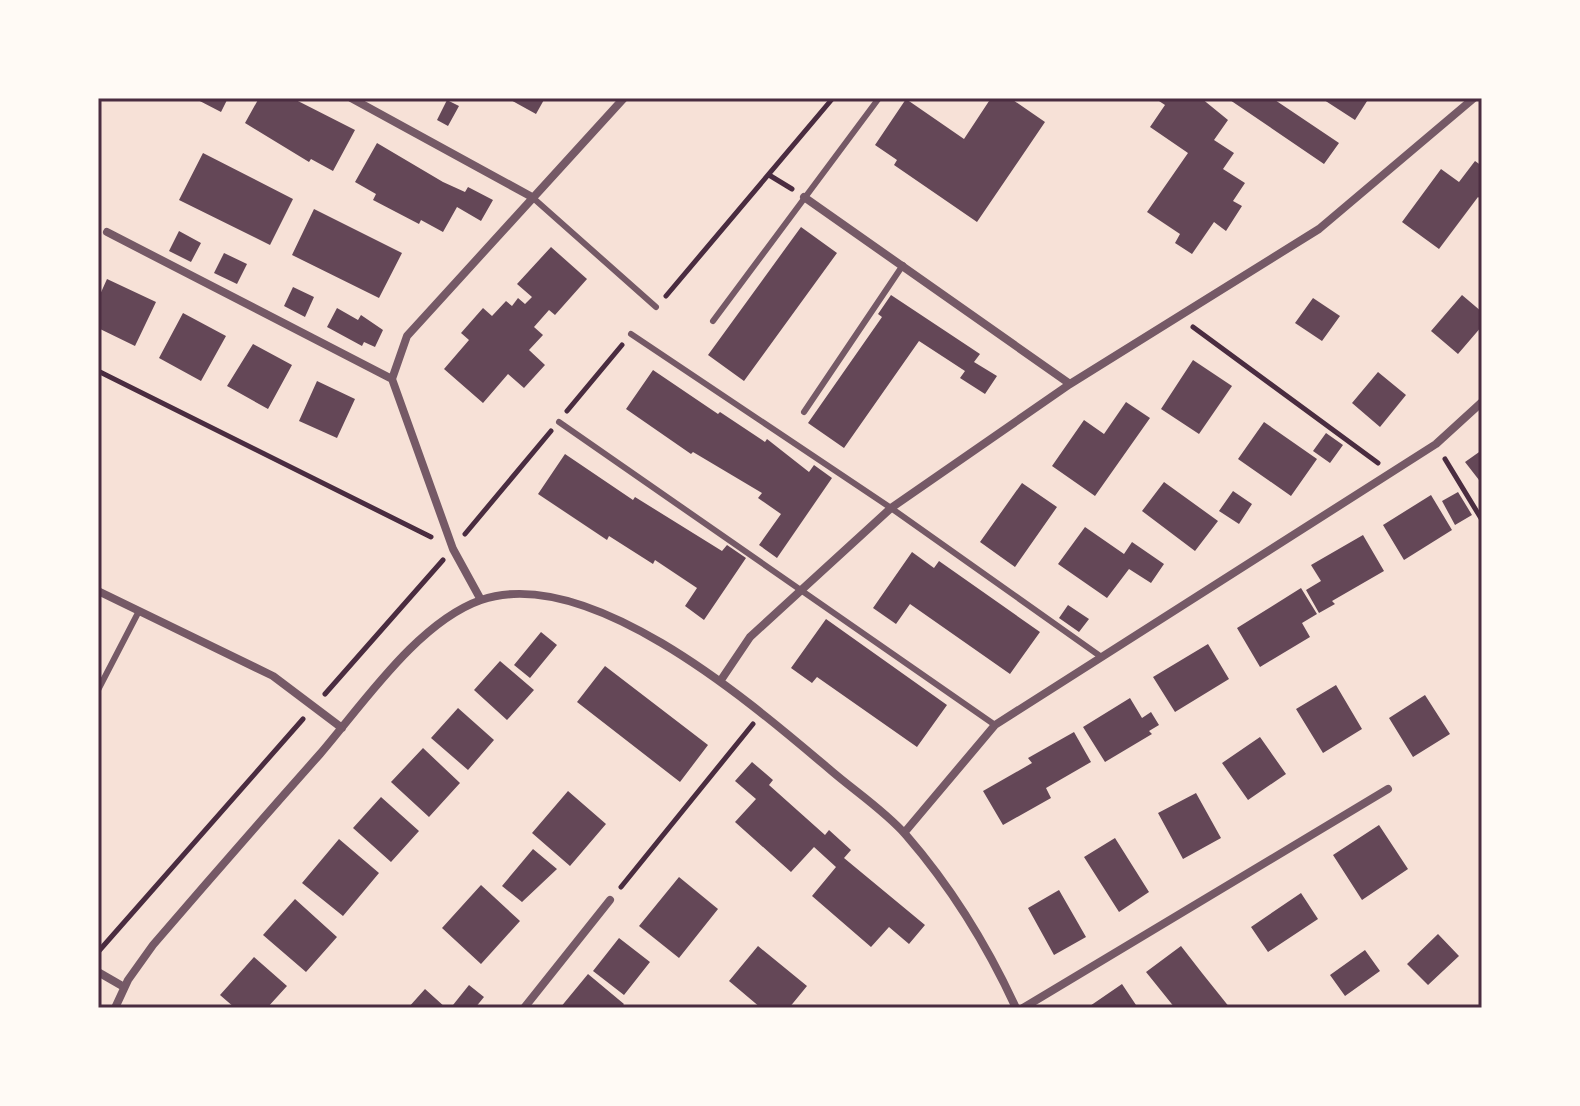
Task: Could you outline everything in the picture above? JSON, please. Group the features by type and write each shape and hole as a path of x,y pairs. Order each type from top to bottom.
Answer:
{"street":[{"path":"351,98 532,197"},
{"path":"481,600 453,549 392,379 407,336 624,98"},
{"path":"721,680 750,637 800,587 891,508 1070,384 1319,229 1474,98"},
{"path":"804,197 1070,384"},
{"path":"107,232 392,379"},
{"path":"904,833 995,725 1436,444 1482,402"},
{"path":"98,591 273,676 342,728"},
{"path":"115,1008 124,987 153,945 420,639 481,600 524,594 558,597 632,628 721,680 762,712 904,833 961,904 991,954 1016,1008"},
{"path":"1023,1008 1388,789"},
{"path":"524,1008 610,900"},
{"path":"98,972 124,987"}],"lane":[{"path":"713,321 879,98"},
{"path":"532,197 656,307"},
{"path":"804,412 903,265"},
{"path":"631,334 891,508 1100,656"},
{"path":"559,422 995,725"},
{"path":"98,690 139,611"}],"path":[{"path":"769,175 804,197"},
{"path":"1179,317 1390,472"},
{"path":"98,371 453,549 98,952"},
{"path":"1436,444 1482,520"},
{"path":"610,900 762,712"}],"building":[{"path":"194,98 228,98 221,112"},
{"path":"259,98 292,98 355,130 333,171 311,159 309,162 245,123"},
{"path":"507,98 545,98 536,114"},
{"path":"991,98 1010,98 1045,122 977,222 894,165 897,160 875,145 906,99 964,139"},
{"path":"1161,98 1201,98 1228,120 1214,140 1234,153 1223,169 1245,183 1233,201 1242,206 1226,231 1214,222 1192,254 1175,243 1180,234 1147,212 1188,153 1150,127 1165,105 1159,101"},
{"path":"1227,98 1272,98 1339,143 1324,164"},
{"path":"1321,98 1369,98 1355,120"},
{"path":"447,100 459,106 448,126 437,120"},
{"path":"377,143 443,182 465,192 468,187 493,200 481,221 457,207 443,232 421,220 419,224 373,200 376,194 355,182"},
{"path":"203,153 293,199 270,245 179,200"},
{"path":"1475,161 1482,166 1482,200 1478,197 1439,249 1402,222 1441,169 1459,182"},
{"path":"314,209 402,253 379,298 292,255"},
{"path":"801,227 837,253 744,381 708,355"},
{"path":"179,231 201,243 191,262 169,251"},
{"path":"551,247 587,279 555,315 549,310 534,327 543,335 529,350 545,365 524,388 508,374 483,403 444,369 469,340 461,333 483,308 492,316 506,301 512,306 518,298 525,304 532,297 517,284"},
{"path":"224,253 247,264 237,284 214,273"},
{"path":"107,279 156,302 135,346 98,328 98,299"},
{"path":"293,287 314,297 305,317 284,306"},
{"path":"891,295 980,354 974,362 997,376 985,394 960,378 965,371 919,341 844,448 808,423 882,317 878,314"},
{"path":"1462,295 1482,312 1482,326 1458,354 1431,331"},
{"path":"1313,298 1340,316 1322,341 1295,323"},
{"path":"337,308 358,320 361,315 383,330 375,347 364,342 362,346 327,327"},
{"path":"183,313 226,336 201,381 159,358"},
{"path":"253,344 292,365 268,409 227,386"},
{"path":"1193,360 1232,386 1199,434 1161,409"},
{"path":"653,370 718,414 720,412 765,442 767,439 809,472 814,465 832,478 777,558 759,545 781,514 758,498 762,493 693,452 691,454 626,409"},
{"path":"1378,372 1406,395 1380,427 1352,403"},
{"path":"317,381 355,399 337,438 299,421"},
{"path":"1126,402 1150,418 1095,496 1052,466 1084,420 1104,434"},
{"path":"1264,422 1317,459 1291,496 1238,459"},
{"path":"1326,433 1343,445 1330,463 1313,451"},
{"path":"1482,450 1482,477 1479,480 1465,462"},
{"path":"565,454 633,500 635,497 722,551 727,545 746,558 704,620 685,606 697,588 655,560 653,564 609,536 607,540 538,494"},
{"path":"1164,482 1218,521 1195,551 1142,511"},
{"path":"1022,483 1057,507 1015,567 980,542"},
{"path":"1233,491 1252,504 1239,524 1219,511"},
{"path":"1458,492 1472,515 1455,525 1442,501"},
{"path":"1431,495 1452,530 1404,560 1383,525"},
{"path":"1085,527 1124,554 1132,542 1164,564 1151,583 1129,569 1107,598 1058,564"},
{"path":"1363,535 1384,571 1332,601 1335,604 1319,613 1306,590 1321,581 1311,565"},
{"path":"912,552 934,568 939,561 1040,632 1010,674 910,604 896,624 873,608"},
{"path":"1301,588 1317,614 1302,623 1310,637 1260,667 1237,628"},
{"path":"1068,605 1089,619 1079,632 1059,618"},
{"path":"826,619 947,705 917,747 817,677 812,683 791,668"},
{"path":"541,632 557,645 530,678 514,665"},
{"path":"1208,644 1229,679 1175,712 1153,677"},
{"path":"500,661 534,690 507,720 474,690"},
{"path":"605,666 708,745 680,782 577,702"},
{"path":"1336,685 1362,729 1323,753 1296,709"},
{"path":"1425,695 1450,734 1413,757 1389,718"},
{"path":"1130,698 1142,718 1151,712 1159,725 1149,731 1152,734 1105,762 1083,727"},
{"path":"458,708 494,740 468,770 431,738"},
{"path":"1074,732 1091,762 1046,788 1051,798 1003,825 983,791 1032,763 1028,758"},
{"path":"1260,737 1286,774 1248,800 1222,763"},
{"path":"423,748 460,783 429,817 391,782"},
{"path":"752,762 773,780 769,785 825,835 829,830 851,850 844,858 925,925 909,944 889,927 871,947 812,896 836,867 814,847 791,872 735,822 756,799 735,781"},
{"path":"568,791 606,824 570,866 532,833"},
{"path":"1196,793 1221,838 1183,859 1158,813"},
{"path":"381,797 419,831 391,862 353,828"},
{"path":"1379,825 1408,869 1362,900 1333,855"},
{"path":"1115,838 1149,892 1119,912 1084,857"},
{"path":"339,839 379,873 343,916 302,883"},
{"path":"533,849 557,869 522,902 502,886"},
{"path":"679,877 718,909 679,958 639,926"},
{"path":"481,885 520,921 481,964 442,928"},
{"path":"1059,890 1086,937 1054,955 1028,908"},
{"path":"1301,893 1318,919 1268,952 1251,927"},
{"path":"295,899 337,937 306,972 263,935"},
{"path":"1438,934 1459,956 1428,985 1407,964"},
{"path":"619,938 650,962 624,995 593,971"},
{"path":"758,946 807,986 789,1008 761,1008 729,981"},
{"path":"1181,946 1230,1008 1175,1008 1146,972"},
{"path":"1365,950 1380,971 1345,996 1330,975"},
{"path":"254,957 287,986 267,1008 235,1008 220,995"},
{"path":"588,974 624,1004 621,1008 560,1008"},
{"path":"1122,984 1138,1008 1087,1008"},
{"path":"469,985 484,997 475,1008 457,1008 453,1005"},
{"path":"425,989 446,1008 408,1008"}]}
